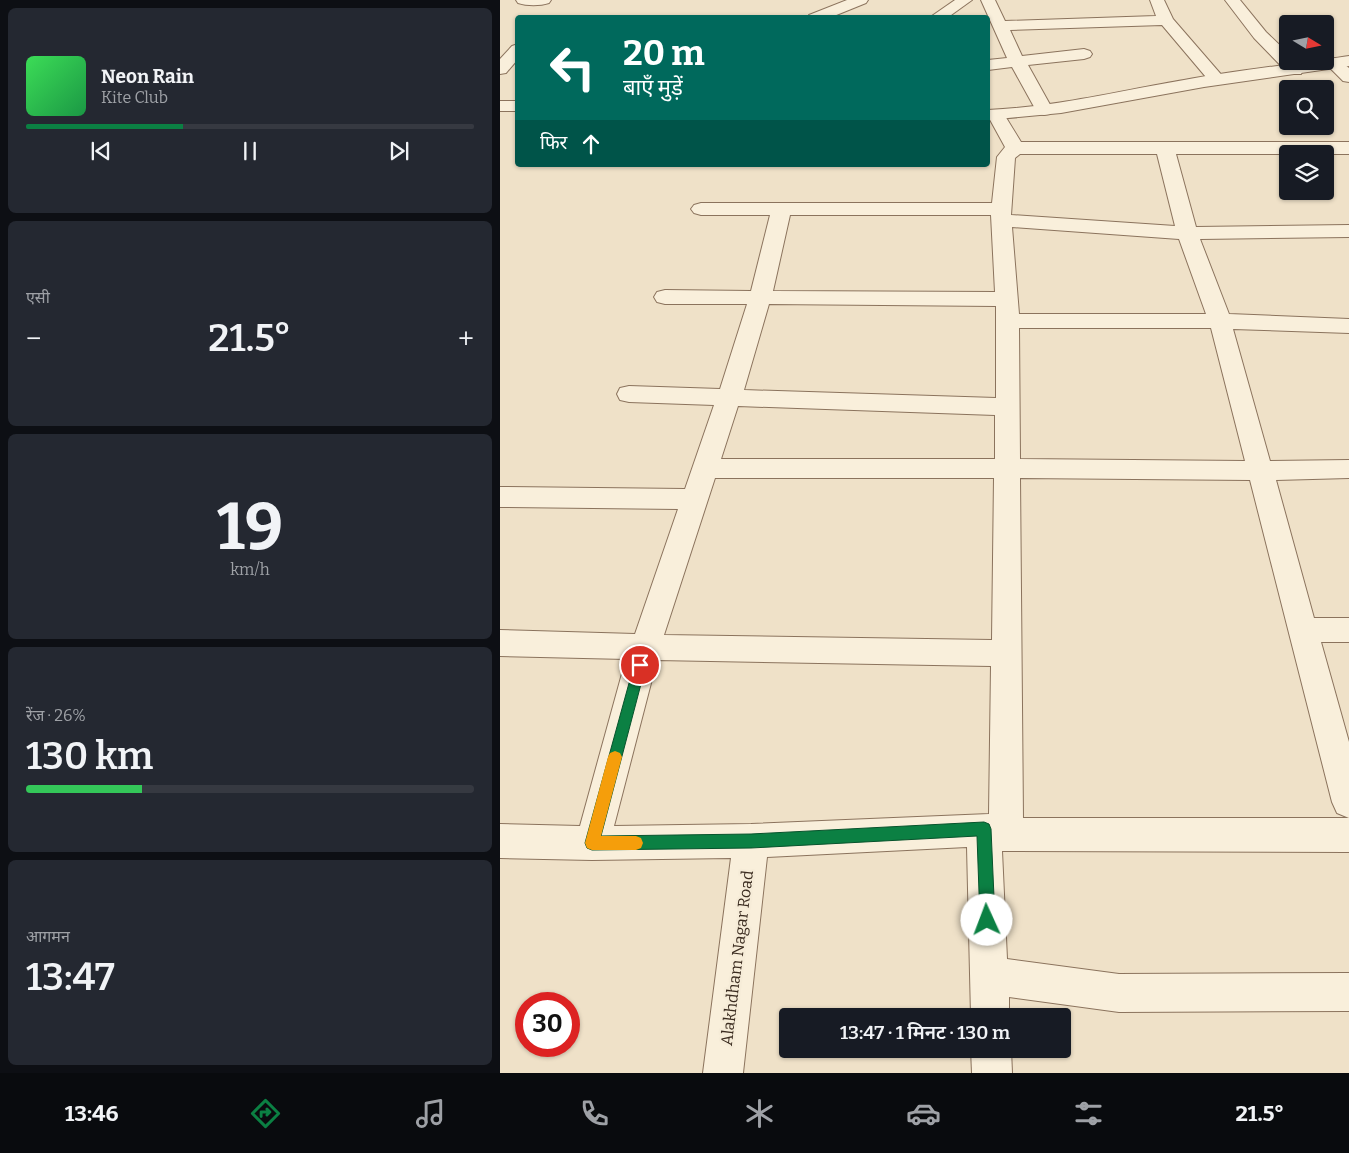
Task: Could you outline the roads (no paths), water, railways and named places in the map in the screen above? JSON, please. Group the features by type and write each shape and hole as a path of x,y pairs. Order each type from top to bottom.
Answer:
{"street":[{"path":"522,0 544,0 550,9 548,15"},
{"path":"822,15 861,0"},
{"path":"941,15 965,0"},
{"path":"988,0 1044,110"},
{"path":"1157,0 1166,20 1217,78"},
{"path":"1232,0 1260,35 1279,54"},
{"path":"1001,26 1166,20"},
{"path":"500,69 515,52"},
{"path":"990,65 1084,54"},
{"path":"1342,63 1349,77"},
{"path":"990,1008 989,975 995,832 1006,653 1007,468 1007,310 1001,215 1003,154 992,115 1044,110 1217,78 1295,70"},
{"path":"500,106 515,106"},
{"path":"1003,154 1166,147 1349,148"},
{"path":"1166,147 1187,232 1220,321 1349,802"},
{"path":"701,209 781,209 1001,215 1187,232 1349,231"},
{"path":"592,843 645,647 729,398 760,298 781,209"},
{"path":"665,297 760,298 1349,326"},
{"path":"629,394 1007,408"},
{"path":"705,470 1007,468 1259,471 1349,469"},
{"path":"500,497 695,499"},
{"path":"1302,630 1349,630"},
{"path":"500,643 1006,653"},
{"path":"501,846 751,841 995,832 1349,835"},
{"name":"Alakhdham Nagar Road","path":"723,1073 751,841"},
{"path":"989,975 1119,993 1349,992"},
{"path":"991,1058 992,1073"}]}
